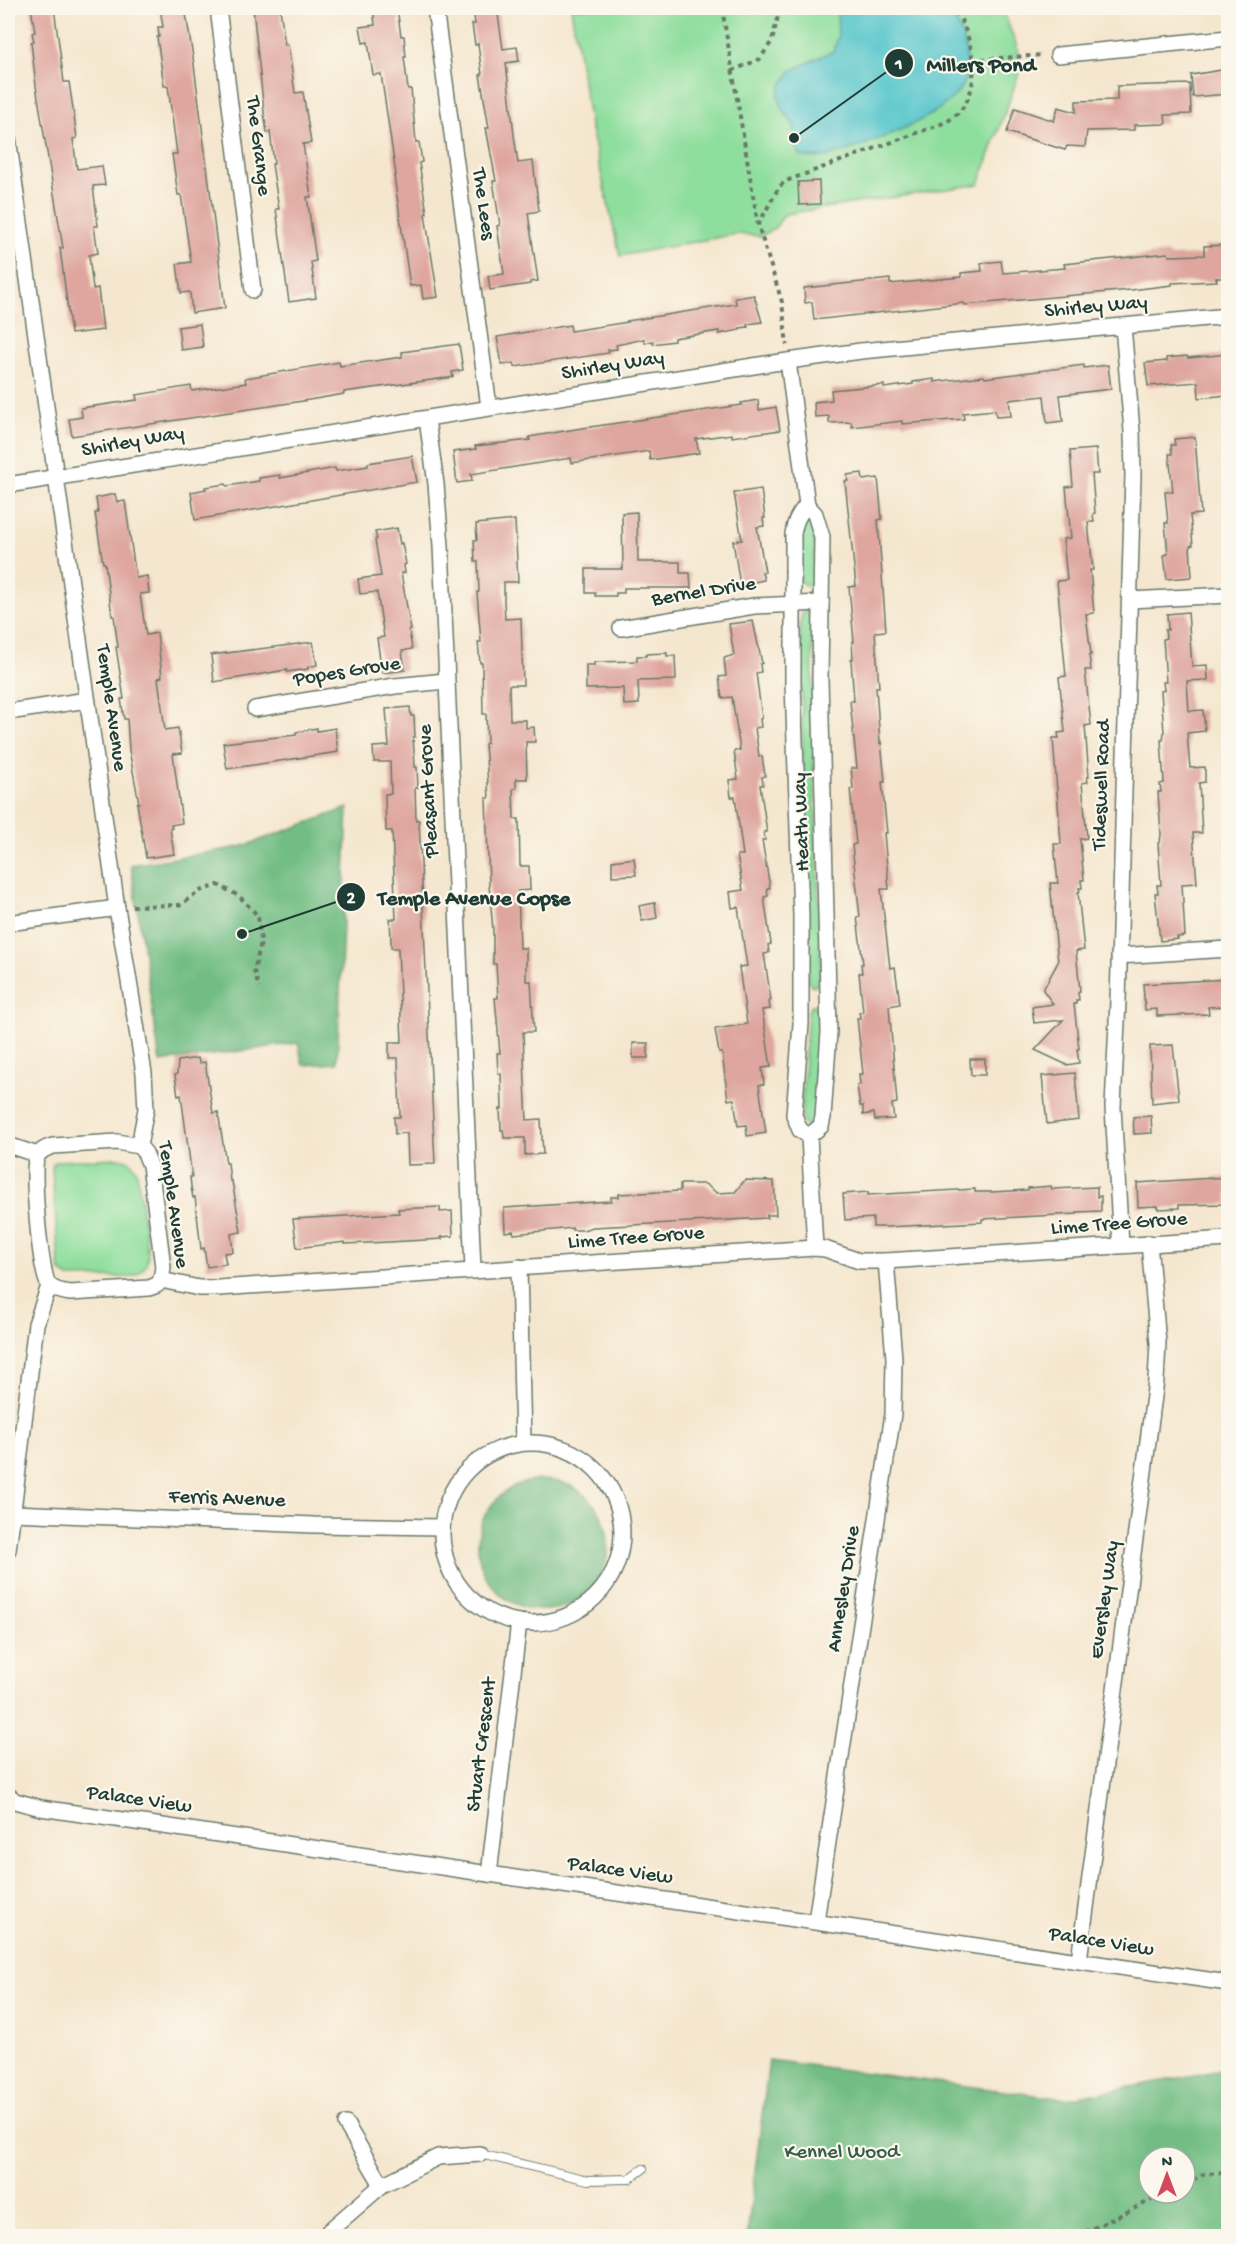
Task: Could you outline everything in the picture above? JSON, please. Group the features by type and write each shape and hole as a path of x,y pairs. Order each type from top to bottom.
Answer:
{"street":[{"name":"The Grange","path":"218,8 254,290"},
{"name":"The Lees","path":"435,8 489,407"},
{"path":"1058,55 1228,38"},
{"name":"Temple Avenue","path":"8,138 117,908 146,1092 139,1146 150,1165 163,1267 161,1280"},
{"name":"Shirley Way","path":"8,485 788,361 861,351 1228,316"},
{"name":"Tideswell Road","path":"1121,1245 1113,1107 1130,600 1132,431 1123,326"},
{"name":"Heath Way","path":"788,361 807,505 815,514 822,537 820,693 828,996 827,1068 823,1117 820,1126 809,1136"},
{"name":"Pleasant Grove","path":"427,419 439,519 473,1269"},
{"name":"Heath Way","path":"807,505 799,513 794,523 793,534 794,694 801,916 800,1050 794,1115 800,1130 809,1136"},
{"path":"1130,600 1228,595"},
{"name":"Bernel Drive","path":"621,628 754,606 821,603"},
{"name":"Popes Grove","path":"255,709 395,686 446,681"},
{"path":"8,712 87,700"},
{"path":"8,923 117,908"},
{"path":"1119,956 1228,948"},
{"path":"801,996 828,996"},
{"name":"Heath Way","path":"809,1136 815,1248"},
{"path":"139,1146 117,1142 53,1146 44,1149 38,1155 34,1175 42,1269 50,1286 70,1293 149,1288 157,1285 161,1280"},
{"path":"8,1145 38,1155"},
{"name":"Lime Tree Grove","path":"161,1280 199,1288 815,1248 859,1261 886,1261 1228,1239"},
{"name":"Eversley Way","path":"1079,1960 1156,1381 1158,1343 1149,1243"},
{"name":"Annesley Drive","path":"816,1922 893,1414 894,1358 886,1261"},
{"path":"519,1266 523,1443"},
{"path":"8,1550 36,1324 50,1286"},
{"path":"523,1443 540,1443 577,1454 605,1480 615,1496 622,1533 620,1553 614,1570 604,1587 591,1601 575,1612 539,1623 519,1622 494,1615 471,1600 454,1579 444,1554 441,1527 444,1509 451,1492 460,1477 473,1464 495,1450 523,1443"},
{"name":"Ferris Avenue","path":"12,1512 314,1525 441,1527"},
{"name":"Stuart Crescent","path":"489,1874 519,1622"},
{"name":"Palace View","path":"8,1795 15,1801 41,1808 1228,1983"},
{"path":"346,2124 382,2185"},
{"path":"326,2236 382,2185 438,2157 480,2154"}],"lane":[{"path":"480,2154 588,2180 628,2179 643,2169"}],"path":[{"path":"722,8 758,225 785,316 788,361"},
{"path":"732,71 760,59 771,41 780,8"},
{"path":"758,225 779,187 786,181 956,117 964,109 971,91 972,60 967,31 954,8"},
{"path":"972,60 1058,55"},
{"path":"117,908 137,905 180,905 200,891 218,885 239,896 258,916 261,942 254,971 259,988"},
{"path":"1197,2178 1204,2174 1228,2173"},
{"path":"1077,2236 1141,2205"}],"green space":[{"path":"571,8 1002,8 1017,47 1021,68 979,184 785,214 774,229 761,236 736,234 620,256 590,125"},
{"path":"805,518 808,518 811,524 815,548 813,581 806,586 801,582 800,577 800,528"},
{"path":"803,611 809,612 812,621 814,769 821,966 819,982 816,986 811,985 808,979 800,622"},
{"path":"348,808 337,1063 303,1065 298,1043 160,1062 131,865 241,847"},
{"path":"812,1005 819,1009 820,1038 815,1120 814,1124 806,1126 801,1117 808,1011"},
{"path":"116,1158 130,1161 137,1172 148,1255 146,1263 141,1272 130,1277 69,1278 60,1270 59,1264 53,1164 58,1161"},
{"path":"543,1480 568,1485 589,1499 603,1520 608,1545 603,1570 589,1591 568,1605 543,1610 518,1605 497,1591 483,1570 478,1545 483,1520 497,1499 518,1485"},
{"name":"Kennel Wood","path":"769,2060 1066,2099 1228,2069 1228,2236 747,2236"}],"water":[{"path":"837,8 946,8 957,23 962,35 967,71 963,84 955,96 913,124 836,154 819,157 801,156 794,145 793,124 782,108 778,95 782,84 792,70 833,51 838,38"}],"building":[{"path":"31,8 54,8 64,82 69,82 72,102 77,138 73,139 77,169 102,166 105,185 93,186 98,226 94,226 98,253 89,255 93,289 98,288 103,330 71,334 60,248 63,248 36,86 31,42 34,41 32,33 35,32"},
{"path":"160,8 185,8 225,308 192,313 190,292 181,293 177,264 191,262 172,154 177,154 168,86 164,86 157,37 159,37 158,27 163,27"},
{"path":"253,8 280,8 295,93 303,92 311,143 303,144 311,197 307,197 316,261 311,262 316,298 289,302 276,209 279,209 272,164 274,164 270,132 267,133 264,112"},
{"path":"373,8 397,8 401,36 404,36 408,89 411,89 416,142 419,142 422,162 419,163 427,213 425,214 438,297 423,299 421,285 410,286 381,74 373,75 368,42 363,43 360,27 375,25"},
{"path":"476,8 497,8 503,49 517,47 519,61 506,63 514,135 518,163 533,161 539,211 528,213 538,281 490,290 488,276 504,274 493,181 496,181 486,128 489,128 480,75 482,75 478,44 475,45 472,24 475,24"},
{"path":"1228,69 1228,94 1193,97 1191,75"},
{"path":"1190,84 1191,114 1165,115 1166,124 1134,125 1134,130 1087,131 1085,147 1067,146 1065,150 1007,132 1015,108 1054,121 1058,107 1076,112 1076,101 1117,100 1117,86"},
{"path":"819,181 820,204 799,205 798,182"},
{"path":"1228,245 1228,278 1216,278 1217,281 1172,283 1172,285 1131,290 965,305 964,303 814,320 812,302 805,303 804,288 890,279 890,284 961,277 961,273 982,271 981,263 1001,261 1003,273 1065,268 1064,264 1168,253 1169,256 1204,255 1204,246"},
{"path":"754,295 762,322 747,324 748,327 740,328 740,330 674,338 674,341 653,344 653,341 645,343 644,339 616,345 617,349 608,350 609,353 515,367 514,363 502,365 497,337 570,325 571,331 628,322 736,304 735,298"},
{"path":"200,324 203,347 181,350 178,327"},
{"path":"459,344 463,370 452,372 453,377 344,392 344,394 303,401 72,436 69,419 82,417 81,408 137,400 136,395 191,386 192,391 246,383 245,378 339,362 340,366 402,357 402,352"},
{"path":"1228,354 1228,395 1199,398 1198,382 1148,386 1145,363 1167,361 1166,358"},
{"path":"1084,365 1084,368 1108,365 1111,389 1060,395 1063,421 1047,423 1044,396 1009,400 1011,416 996,417 995,410 963,413 964,419 902,424 902,421 852,427 851,422 829,423 829,416 815,417 814,402 832,400 831,390 884,385 884,388 934,379 934,382 984,376 985,378"},
{"path":"758,400 759,410 776,407 780,430 732,437 732,434 696,439 699,453 650,460 649,451 572,463 571,458 471,474 472,481 457,483 453,452 476,449 475,446 530,440 529,437 576,429 742,405 741,403"},
{"path":"1195,437 1201,514 1190,515 1193,545 1190,546 1192,577 1167,579 1164,555 1168,554 1165,492 1173,492 1169,454 1172,454 1171,445 1175,445 1174,439"},
{"path":"1096,449 1098,474 1092,474 1095,513 1093,514 1094,522 1088,522 1093,570 1090,570 1094,613 1086,614 1091,655 1089,655 1091,670 1085,670 1091,725 1085,726 1089,777 1087,777 1088,782 1082,783 1087,838 1080,839 1084,880 1081,880 1082,888 1079,888 1080,892 1078,892 1084,950 1076,951 1080,991 1078,992 1079,1000 1076,1000 1074,1004 1079,1063 1067,1065 1035,1050 1063,1020 1034,1023 1032,1007 1053,1004 1043,990 1058,962 1050,883 1058,883 1054,844 1061,844 1053,738 1059,738 1058,733 1065,732 1059,677 1066,676 1057,581 1067,580 1063,539 1071,538 1066,487 1073,486 1070,451"},
{"path":"412,456 417,482 195,520 191,492 206,489 205,487 226,484 227,486 259,481 259,478 280,475 280,478 335,468 336,471"},
{"path":"862,473 863,480 878,478 882,519 878,520 886,631 875,632 879,687 876,687 885,782 882,782 889,889 881,889 890,968 895,967 900,1004 889,1006 897,1103 892,1104 894,1119 875,1120 874,1113 863,1115 857,1085 860,1085 859,1074 863,1074 857,1018 860,1018 859,1012 863,1012 859,973 862,973 861,964 863,964 857,917 860,917 852,845 856,844 850,789 853,789 851,768 857,768 850,701 854,701 851,660 853,659 852,642 854,642 849,587 856,586 845,481 848,481 847,475"},
{"path":"761,489 765,518 763,518 764,526 757,527 765,572 762,572 764,580 740,585 733,541 742,540 734,493"},
{"path":"115,494 117,502 125,501 136,578 147,576 149,593 140,594 146,635 157,633 162,677 158,678 165,730 178,728 182,753 173,754 182,823 171,825 172,828 170,828 174,854 146,858 129,750 127,719 124,719 121,699 124,699 114,616 112,616 95,513 98,513 96,498"},
{"path":"637,512 638,562 680,562 680,573 690,573 691,588 624,588 624,593 616,593 616,596 595,596 595,593 586,593 586,569 623,569 622,513"},
{"path":"515,520 518,582 504,582 504,601 505,619 521,618 523,685 509,685 510,720 526,720 526,728 534,727 535,742 526,742 527,779 516,779 516,788 513,789 514,819 519,819 520,866 529,866 530,890 518,891 520,948 526,948 526,981 531,981 534,1032 523,1032 525,1083 527,1120 541,1119 543,1154 525,1155 525,1138 504,1138 503,1130 501,1130 501,1074 498,1074 497,1053 500,1053 495,998 498,998 496,964 493,964 489,885 486,714 483,714 482,663 480,663 478,642 481,642 477,592 479,592 478,561 475,561 474,540 477,540 476,524"},
{"path":"397,528 406,564 404,565 405,573 401,573 412,649 402,651 405,670 382,673 377,638 384,637 377,592 360,594 358,579 381,576 375,532"},
{"path":"1188,612 1192,666 1207,665 1208,680 1187,681 1189,711 1203,710 1205,731 1187,733 1190,768 1205,767 1205,782 1199,783 1202,833 1193,833 1197,883 1182,884 1185,936 1160,941 1155,893 1158,893 1157,885 1161,885 1158,792 1161,792 1160,784 1164,783 1161,691 1164,690 1163,682 1166,682 1163,639 1166,638 1165,630 1168,630 1167,614"},
{"path":"753,621 762,663 760,664 761,672 756,673 762,718 760,719 761,727 755,728 765,776 762,777 763,785 760,785 767,832 764,832 765,840 762,840 770,888 767,888 768,896 764,897 771,944 768,945 769,953 764,954 771,1000 769,1001 770,1009 762,1010 771,1067 762,1068 764,1084 759,1085 766,1133 747,1136 746,1125 738,1126 734,1099 728,1100 722,1053 719,1053 715,1029 747,1024 739,967 747,966 738,907 732,908 730,892 743,890 737,855 743,855 735,797 731,797 729,780 738,779 734,751 740,750 732,697 722,698 719,677 726,676 724,658 734,655 729,624"},
{"path":"313,642 317,665 308,667 308,669 287,672 287,670 214,682 211,655"},
{"path":"667,653 667,656 675,656 676,680 638,681 639,704 624,705 623,688 586,689 586,665 594,665 594,662 637,661 637,656"},
{"path":"410,707 411,716 414,716 415,737 413,737 415,767 417,767 416,820 419,820 435,1164 408,1165 407,1133 395,1134 394,1117 400,1117 398,1058 389,1058 389,1042 402,1042 398,948 391,948 390,919 396,919 392,831 386,831 385,794 391,794 390,762 374,762 373,747 389,746 386,709"},
{"path":"317,728 317,731 335,728 338,752 227,769 223,743 296,735 296,732"},
{"path":"634,858 636,875 612,876 612,861"},
{"path":"655,903 657,918 642,921 639,906"},
{"path":"1228,979 1228,1006 1208,1007 1209,1014 1157,1016 1157,1009 1145,1010 1143,984"},
{"path":"633,1043 648,1043 648,1058 633,1058"},
{"path":"1173,1045 1179,1100 1152,1103 1150,1046"},
{"path":"198,1058 199,1063 205,1062 213,1113 218,1112 241,1232 231,1234 233,1252 224,1253 226,1264 207,1267 204,1248 201,1249 195,1197 193,1198 191,1187 190,1177 192,1177 181,1095 178,1096 175,1075 178,1061"},
{"path":"970,1059 985,1059 985,1075 971,1075"},
{"path":"1075,1073 1079,1120 1047,1124 1042,1076"},
{"path":"1151,1116 1152,1133 1134,1134 1133,1117"},
{"path":"1228,1177 1228,1204 1179,1205 1179,1208 1158,1209 1158,1206 1138,1207 1137,1183"},
{"path":"745,1180 774,1181 776,1215 767,1215 767,1218 593,1227 583,1230 572,1230 572,1228 514,1234 513,1231 505,1232 504,1208 611,1201 611,1197 619,1197 619,1194 680,1191 680,1184 705,1184 717,1193 735,1192"},
{"path":"1051,1186 1052,1189 1097,1187 1097,1197 1101,1196 1101,1211 982,1219 982,1222 887,1227 873,1227 873,1218 845,1220 843,1194 868,1192 868,1195 975,1189 975,1192 991,1192"},
{"path":"440,1207 440,1212 452,1211 453,1236 441,1237 442,1239 389,1242 345,1244 345,1242 297,1248 293,1219 399,1213 398,1209"}],"place":[{"name":"Millers Pond","path":"794,138"},
{"name":"Temple Avenue Copse","path":"242,934"}]}
